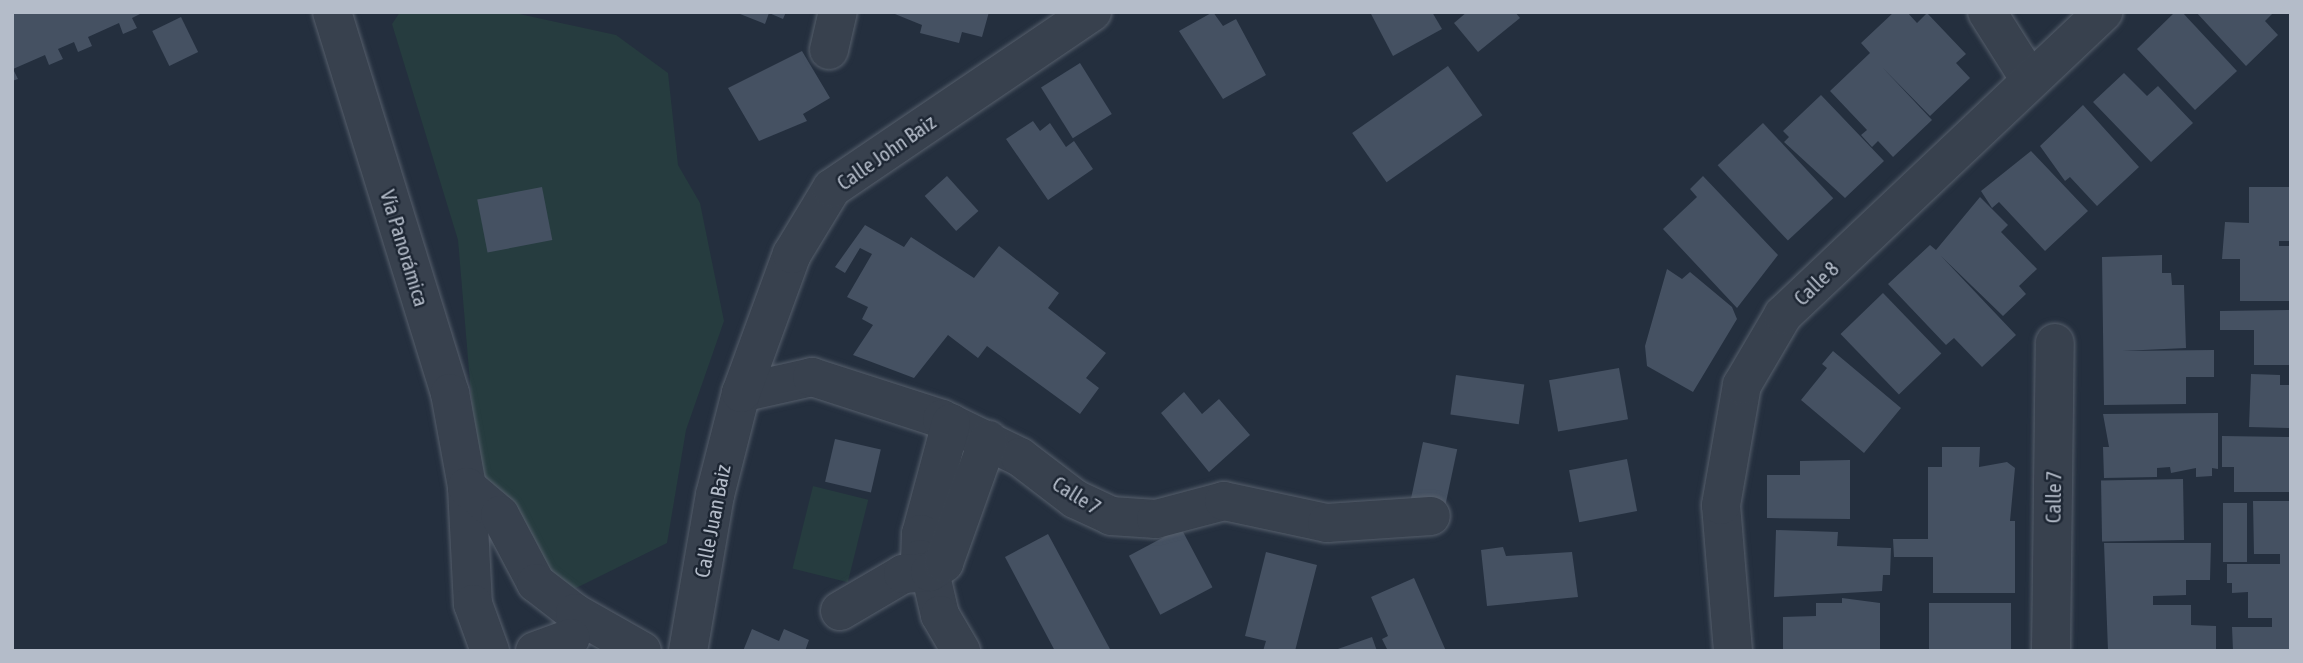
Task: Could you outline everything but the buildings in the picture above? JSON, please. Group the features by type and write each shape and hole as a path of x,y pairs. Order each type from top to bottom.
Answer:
{"street":[{"name":"Vía Panorámica","path":"332,12 450,393 467,487 473,604 490,651"},
{"path":"829,50 838,12"},
{"name":"Calle John Baiz","path":"741,393 792,254 832,188 1092,12"},
{"path":"1987,12 2030,80"},
{"name":"Calle 8","path":"1733,651 1721,505 1742,385 1783,315 2103,12"},
{"name":"Calle 7","path":"2051,651 2055,343"},
{"name":"Calle 7","path":"741,393 812,377 951,423 1020,457 1075,499 1111,516 1156,519 1224,500 1327,523 1431,516"},
{"name":"Calle Juan Baiz","path":"688,651 715,495 741,393"},
{"path":"951,423 921,534 920,559 930,572 940,615 961,651"},
{"path":"840,611 903,574 930,572 954,546 988,440"},
{"name":"Vía Panorámica","path":"467,487 518,603 571,638 606,651"},
{"path":"467,487 500,515 536,583 575,613 642,651"},
{"path":"536,651 571,638"}],"green space":[{"path":"400,12 510,12 616,35 668,73 678,165 700,203 724,321 686,430 667,543 564,594 477,465 458,240 392,24"},
{"path":"813,486 868,500 848,582 792,568"}]}
